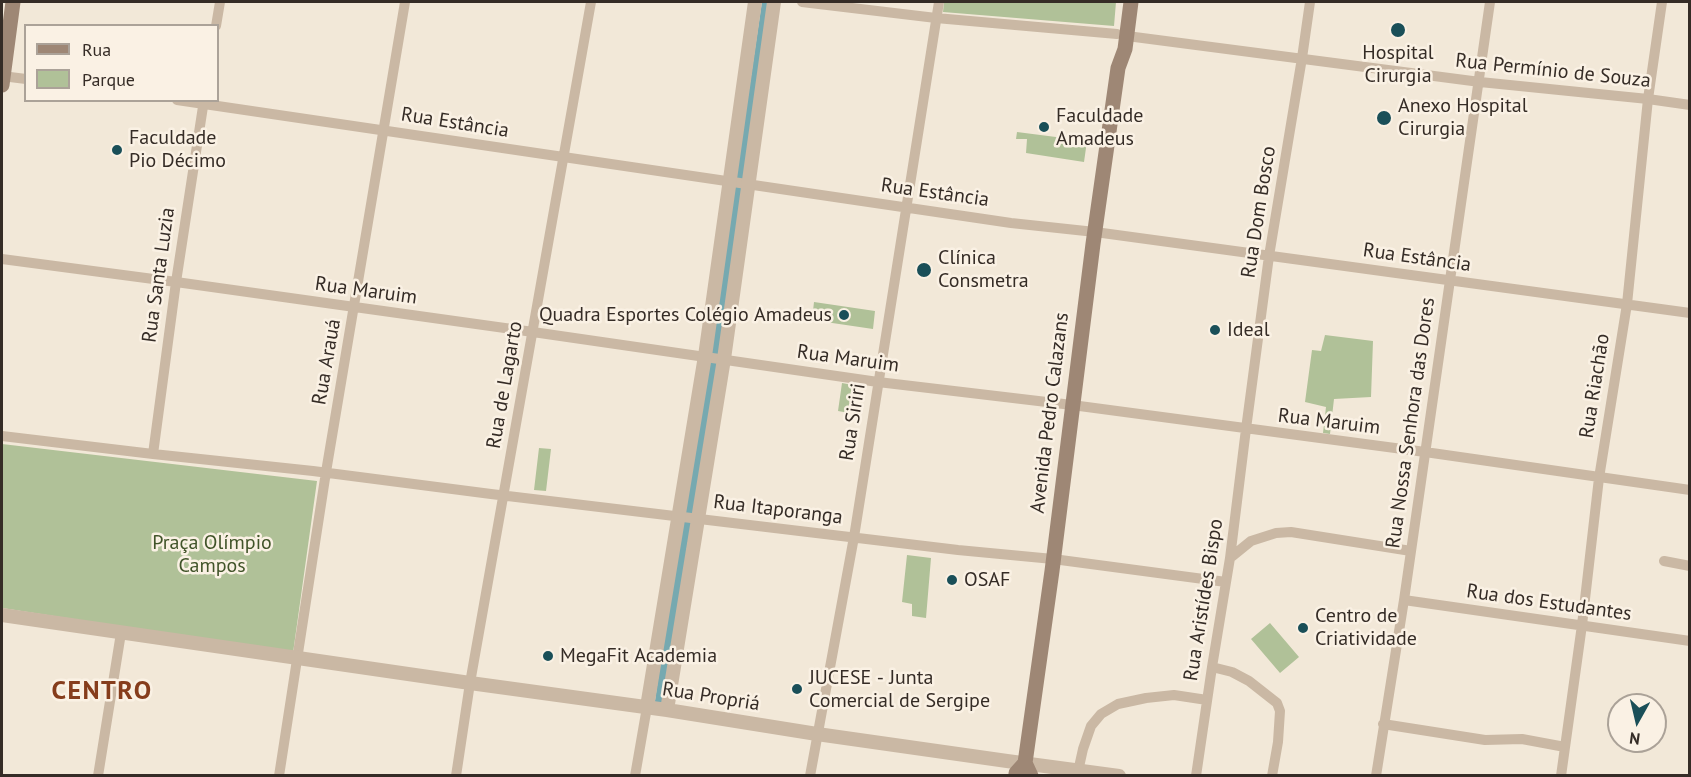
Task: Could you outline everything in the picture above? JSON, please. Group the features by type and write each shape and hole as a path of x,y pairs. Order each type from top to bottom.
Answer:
{"main road":[{"path":"2,79 13,2"},
{"name":"Avenida Pedro Calazans","path":"1121,2 1122,35"},
{"name":"Avenida Pedro Calazans","path":"1024,771 1118,68 1115,49 1122,35 1131,2"}],"street":[{"path":"216,24 220,2"},
{"name":"Rua Arauá","path":"279,776 326,472 405,2"},
{"name":"Rua de Lagarto","path":"456,776 470,683 591,2"},
{"path":"635,776 657,710 715,357 739,183 755,2"},
{"path":"739,183 774,2"},
{"name":"Rua Permínio de Souza","path":"802,2 936,18 1122,35 1480,82 1689,105"},
{"name":"Rua Siriri","path":"810,776 854,537 939,2"},
{"name":"Rua Dom Bosco","path":"1246,429 1269,256 1310,2"},
{"name":"Rua Nossa Senhora das Dores","path":"1376,776 1404,600 1491,2"},
{"name":"Rua Riachão","path":"1561,776 1599,478 1627,304 1648,99 1662,2"},
{"path":"2,79 24,79"},
{"name":"Rua Estância","path":"204,103 1011,223 1095,232 1689,314"},
{"name":"Rua Santa Luzia","path":"153,454 176,282 204,103"},
{"name":"Rua Maruim","path":"2,259 715,357 878,382 1072,405 1425,452 1689,490"},
{"path":"657,710 715,357"},
{"name":"Rua Aristídes Bispo","path":"1196,776 1230,558 1246,429"},
{"path":"2,436 326,472"},
{"name":"Rua Itaporanga","path":"326,472 504,496 958,550 1053,559 1226,582"},
{"path":"1230,558 1251,542 1276,533 1290,532 1411,551"},
{"path":"1664,561 1689,566"},
{"name":"Rua dos Estudantes","path":"1404,600 1689,640"},
{"path":"2,615 297,658"},
{"path":"98,776 121,633"},
{"name":"Rua Propriá","path":"297,658 818,734 1024,771 1119,776"},
{"path":"1212,667 1232,672 1249,681 1276,703 1280,711 1272,776"},
{"path":"1078,773 1091,726 1101,714 1118,705 1146,698 1174,695 1207,700"},
{"path":"1383,724 1485,740 1522,739 1565,747"}],"green space":[{"path":"944,2 1116,2 1114,26 943,12"},
{"path":"1017,132 1087,141 1084,162 1026,153 1027,139 1016,139"},
{"name":"Quadra Esportes Colégio Amadeus","path":"814,302 875,311 873,329 812,320"},
{"path":"1325,335 1373,341 1371,397 1334,399 1330,434 1323,433 1326,407 1305,402 1312,350 1321,351"},
{"path":"842,383 853,385 849,413 838,411"},
{"name":"Praça Olímpio Campos","path":"2,444 317,481 293,653 2,608"},
{"path":"539,448 551,449 546,491 534,490"},
{"path":"907,555 931,558 926,618 912,616 912,604 902,602"},
{"path":"1270,623 1299,657 1280,673 1251,639"}],"waterway":[{"path":"660,701 682,547 710,387 767,2"}],"place":[{"name":"Hospital Cirurgia","path":"1398,30"},
{"name":"Anexo Hospital Cirurgia","path":"1384,118"},
{"name":"Faculdade Amadeus","path":"1044,127"},
{"name":"Faculdade Pio Décimo","path":"117,150"},
{"name":"Clínica Consmetra","path":"924,270"},
{"name":"Quadra Esportes Colégio Amadeus","path":"844,315"},
{"name":"Ideal","path":"1215,330"},
{"name":"OSAF","path":"952,580"},
{"name":"Centro de Criatividade","path":"1303,628"},
{"name":"MegaFit Academia","path":"548,656"},
{"name":"JUCESE - Junta Comercial de Sergipe","path":"797,689"}],"district":[{"name":"CENTRO","path":"102,692"}]}
